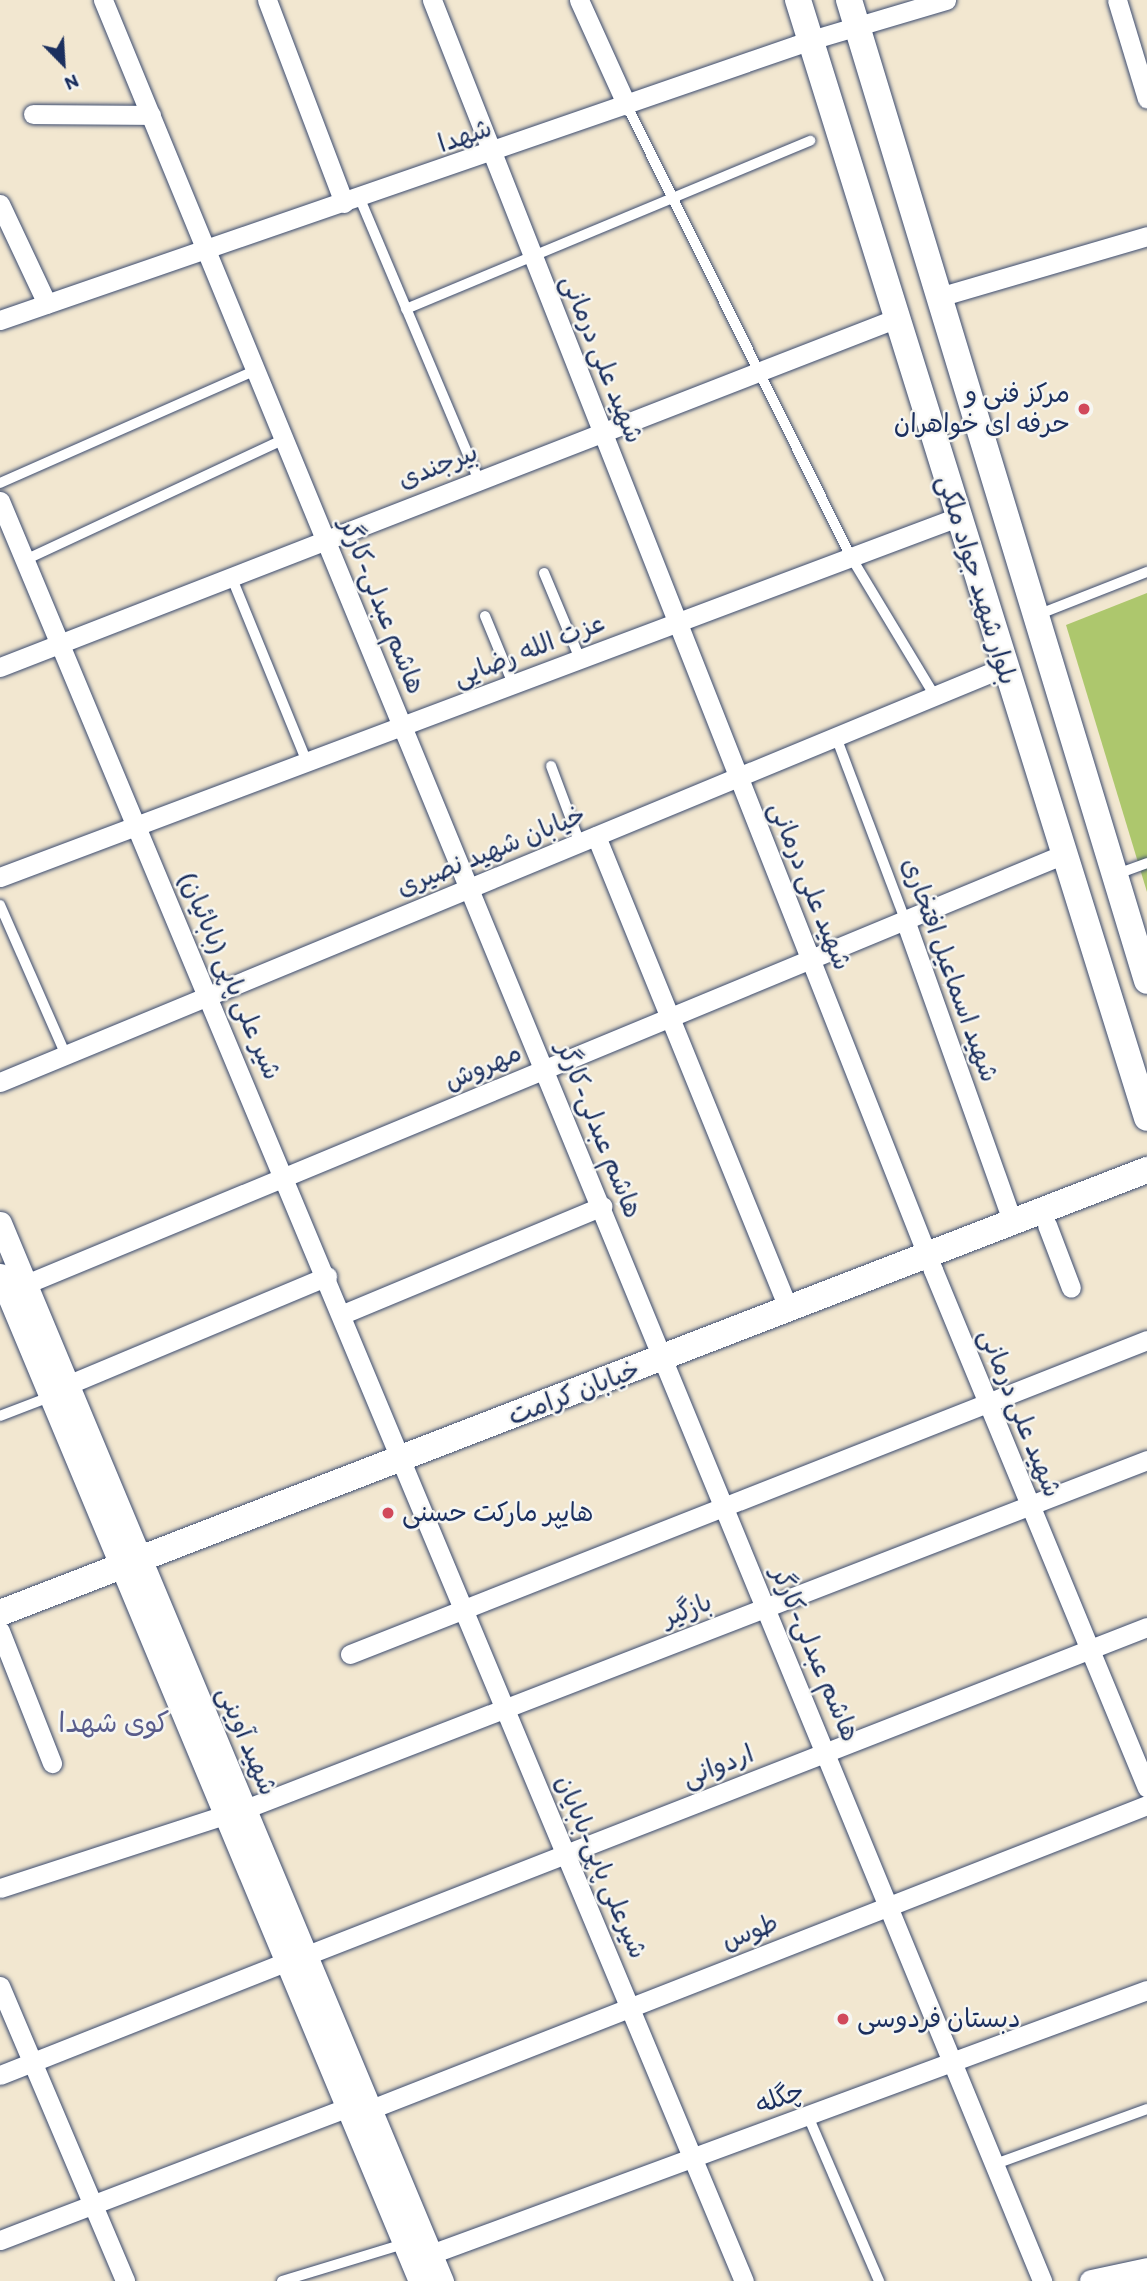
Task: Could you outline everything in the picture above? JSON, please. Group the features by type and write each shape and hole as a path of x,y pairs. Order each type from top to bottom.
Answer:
{"main road":[{"name":"بلوار شهید جواد ملکی","path":"798,0 1002,668 1147,1118"},
{"name":"بلوار شهید جواد ملکی","path":"849,0 1032,617 1147,981"},
{"name":"خیابان کرامت","path":"0,1630 136,1570 931,1263 1013,1223 1147,1170"},
{"name":"خیابان کرامت","path":"667,1364 789,1310 1047,1225 1147,1185"},
{"name":"خیابان کرامت","path":"0,1613 136,1570"}],"street":[{"name":"هاشم عبدلی-کارگر","path":"103,0 998,2163 1042,2281"},
{"path":"267,0 352,201"},
{"name":"شهید علی درمانی","path":"432,0 931,1263 990,1402 1028,1506 1147,1788"},
{"path":"579,0 627,106"},
{"name":"شهدا","path":"0,320 493,154 811,40 946,0"},
{"path":"1117,0 1146,93"},
{"path":"33,114 150,115"},
{"path":"0,204 47,304"},
{"path":"939,297 1147,236"},
{"name":"بیرجندی","path":"0,667 756,369 897,318"},
{"name":"شیر علی پاپی (بابائیان)","path":"0,501 211,995 406,1466"},
{"name":"عزت الله رضایی","path":"0,877 958,517"},
{"name":"خیابان شهید نصیری","path":"0,1082 1002,668"},
{"path":"588,839 670,1017 789,1310"},
{"name":"مهروش","path":"8,1287 286,1177 1064,854"},
{"name":"شهید اسماعیل افتخاری","path":"905,919 1013,1223"},
{"path":"343,1314 602,1206"},
{"name":"شهید آوینی","path":"0,1223 8,1287 60,1390 136,1570 296,1959 346,2108 420,2281"},
{"path":"1047,1225 1070,1287"},
{"path":"60,1390 327,1276"},
{"path":"350,1654 1147,1340"},
{"name":"بازگیر","path":"0,1888 235,1812 1147,1460"},
{"name":"شیرعلی پاپی-بابایان","path":"406,1466 744,2281"},
{"name":"اردوانی","path":"0,2075 1147,1627"},
{"path":"0,1630 52,1763"},
{"name":"طوس","path":"371,2109 1147,1805"},
{"name":"شهید آوینی","path":"296,1959 371,2109 442,2281"},
{"path":"0,1986 125,2281"},
{"name":"چگله","path":"431,2254 957,2064 1147,1990"},
{"path":"0,2240 346,2108"},
{"path":"1091,2281 1147,2269"}],"lane":[{"path":"627,106 851,557 935,696"},
{"path":"406,309 810,141"},
{"path":"352,201 406,309 478,479"},
{"path":"0,483 256,370"},
{"path":"25,560 284,439"},
{"path":"1032,617 1147,572"},
{"path":"544,573 580,659"},
{"path":"231,576 307,762"},
{"path":"485,616 513,684"},
{"name":"شهید اسماعیل افتخاری","path":"836,737 905,919"},
{"path":"551,766 588,839"},
{"path":"1114,876 1147,863"},
{"path":"0,905 66,1055"},
{"path":"0,1416 60,1390"},
{"path":"998,2163 1147,2109"},
{"path":"808,2116 879,2281"},
{"path":"284,2281 404,2244"}],"green space":[{"path":"1147,593 1147,892 1066,625"}],"place":[{"name":"مرکز فنی و حرفه ای خواهران","path":"1084,409"},
{"name":"هایپر مارکت حسنی","path":"388,1513"},
{"name":"دبستان فردوسی","path":"843,2019"}],"district":[{"name":"کوی شهدا","path":"114,1722"}]}
